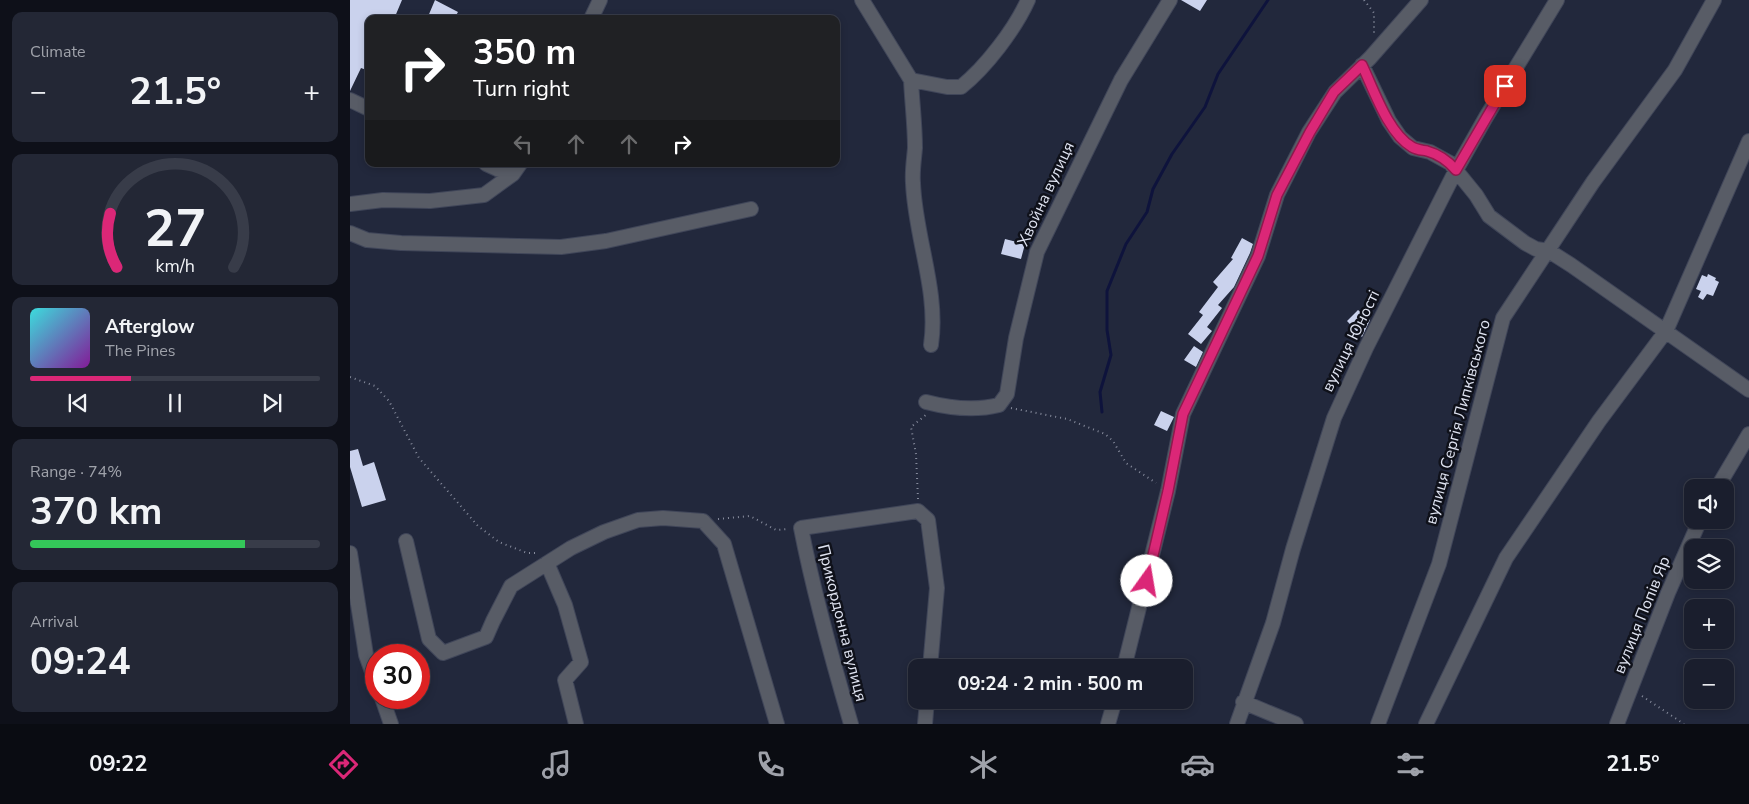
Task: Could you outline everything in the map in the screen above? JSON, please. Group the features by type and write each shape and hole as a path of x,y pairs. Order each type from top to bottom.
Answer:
{"street":[{"path":"593,15 600,0"},
{"path":"862,0 911,80 915,148 913,182 929,280 933,330 931,345"},
{"path":"911,80 947,87 961,87 972,78 1019,19 1028,0"},
{"name":"Хвойна вулиця","path":"999,405 1006,394 1016,338 1037,252 1120,80 1170,0"},
{"path":"1126,659 1168,491 1183,414 1258,256 1277,195 1310,132 1334,92 1375,52 1421,0"},
{"name":"вулиця Юності","path":"1236,724 1273,623 1334,418 1366,348 1456,170 1486,117 1558,0"},
{"name":"вулиця Сергія Липківського","path":"1378,724 1439,564 1503,318 1593,182 1675,70 1714,0"},
{"path":"1362,65 1389,121 1400,137 1413,148 1430,152 1450,163 1476,195 1489,216 1525,243 1536,249 1549,251 1749,390"},
{"path":"350,100 365,107"},
{"path":"1426,724 1506,558 1599,421 1666,331 1749,141"},
{"path":"505,167 517,169"},
{"path":"350,204 383,200 430,201 484,194 517,169"},
{"path":"350,232 367,240 561,247 606,240 751,209"},
{"path":"926,402 942,406 984,409 999,405"},
{"path":"1722,479 1749,434"},
{"path":"918,511 928,520 937,588 931,659"},
{"name":"Прикордонна вулиця","path":"851,724 824,629 801,528 918,511"},
{"path":"406,541 430,639 443,653 486,637 511,586 544,558 571,548 604,532 638,520 663,518 703,521 724,544 777,724"},
{"name":"вулиця Попів Яр","path":"1617,724 1668,593 1696,529"},
{"path":"350,553 365,649"},
{"path":"544,558 565,605 581,662 565,680 576,724"},
{"path":"1243,702 1296,724"},
{"path":"386,709 391,724"},
{"path":"925,724 926,709"},
{"path":"1108,724 1112,709"}],"path":[{"path":"1364,0 1374,13 1375,52"},
{"path":"350,377 375,386 389,401 419,458 478,526 499,542 544,558"},
{"path":"999,405 1027,413 1067,419 1105,434 1113,441 1126,462 1168,491"},
{"path":"918,511 916,454 911,427 929,412 942,406"},
{"path":"703,521 750,516 776,530 801,528"},
{"path":"1632,689 1684,724"}],"building":[{"path":"350,0 402,0 396,15 365,15 365,70 361,68 350,91"},
{"path":"435,0 458,12 456,15 429,15"},
{"path":"1181,0 1207,0 1200,11"},
{"path":"1242,238 1253,244 1250,253 1234,287 1218,305 1222,308 1207,327 1212,331 1201,344 1188,334 1203,315 1199,312 1218,287 1213,282 1233,259 1231,258"},
{"path":"1005,239 1025,244 1021,259 1001,254"},
{"path":"1708,274 1719,282 1713,296 1707,294 1703,300 1698,297 1701,291 1696,289 1702,275 1707,277"},
{"path":"1358,310 1370,320 1362,337 1347,321"},
{"path":"1194,346 1203,352 1196,367 1184,360"},
{"path":"1161,411 1174,417 1167,431 1154,425"},
{"path":"358,449 363,466 374,462 386,500 362,507 350,467 350,451"}],"waterway":[{"path":"1102,412 1100,392 1111,355 1107,330 1107,291 1126,244 1147,212 1153,189 1172,154 1205,107 1218,74 1268,0"}],"route":[{"path":"1147,581 1168,491 1183,414 1258,256 1277,195 1310,132 1334,92 1362,65 1389,121 1400,137 1413,148 1430,152 1450,163 1456,170 1505,86"}]}
